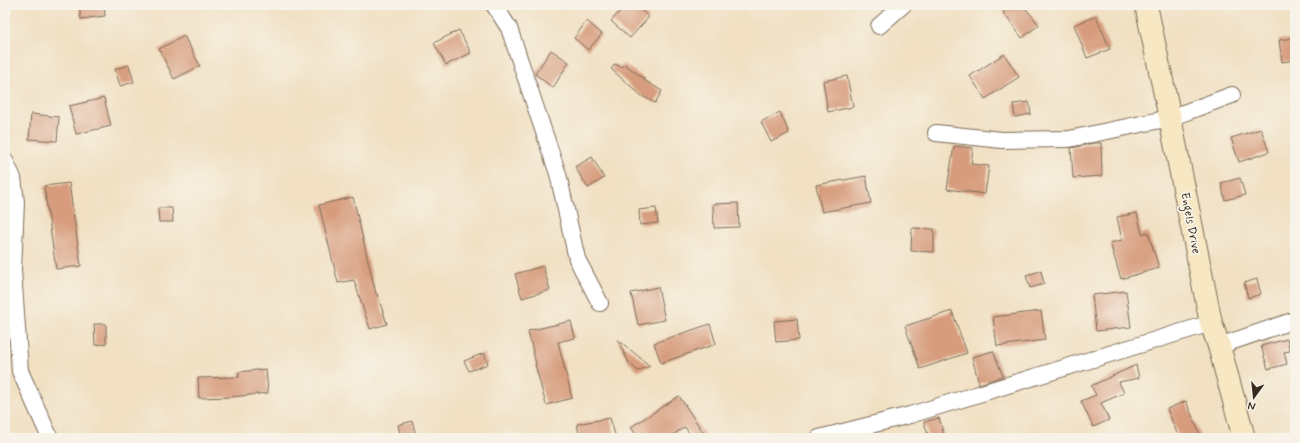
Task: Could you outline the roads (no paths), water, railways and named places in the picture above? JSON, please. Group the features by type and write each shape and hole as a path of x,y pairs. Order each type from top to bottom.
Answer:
{"street":[{"path":"494,5 509,28 558,174 577,259 600,303"},
{"path":"878,26 903,5"},
{"name":"Engels Drive","path":"1146,5 1211,323 1220,346 1244,438"},
{"path":"936,133 1002,140 1069,139 1170,118 1232,95"},
{"path":"5,161 13,178 16,202 13,270 20,371 50,438"},
{"path":"1220,346 1295,320"},
{"path":"819,438 910,415 1211,323"}]}
